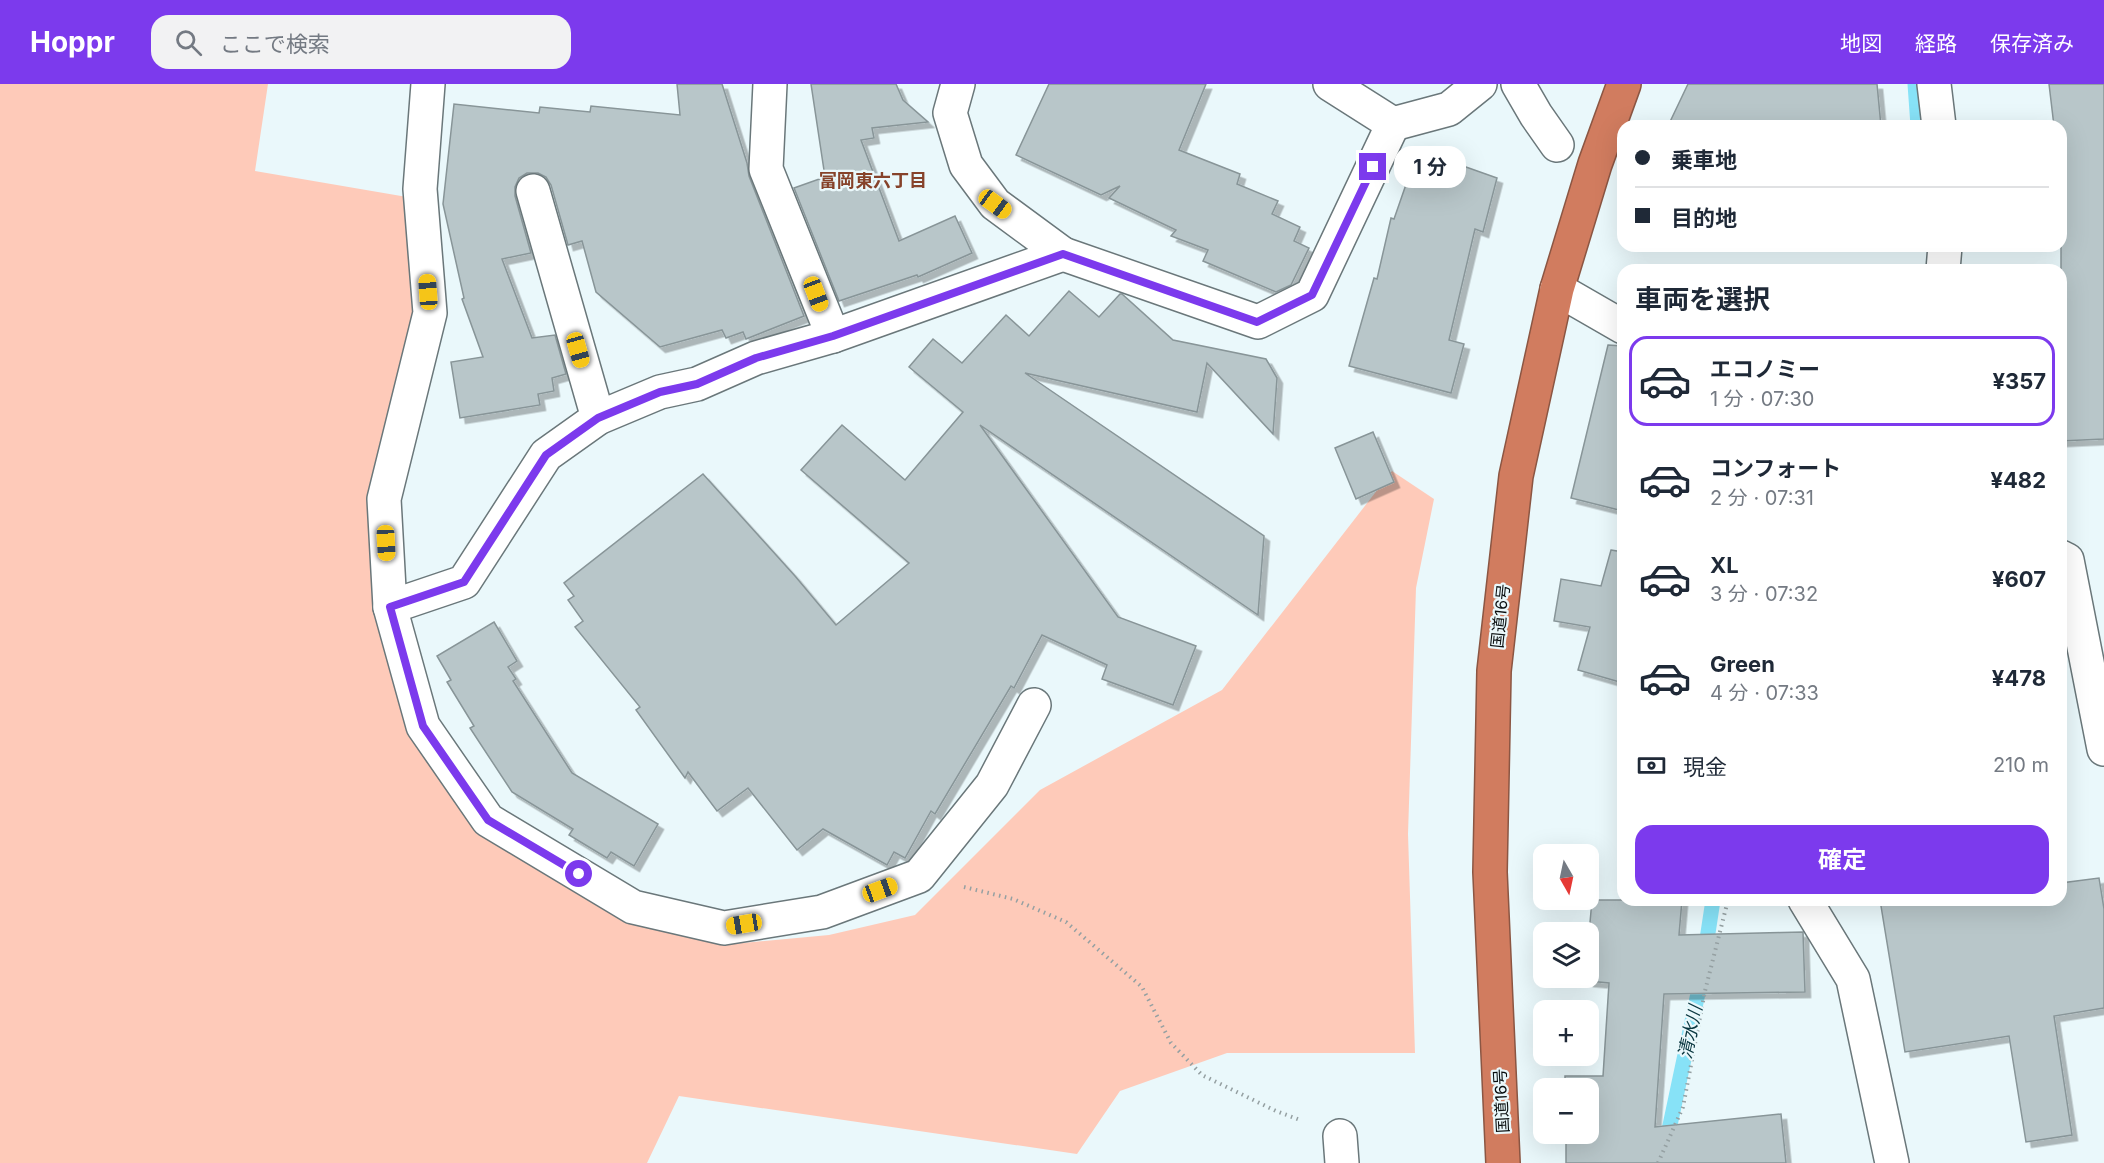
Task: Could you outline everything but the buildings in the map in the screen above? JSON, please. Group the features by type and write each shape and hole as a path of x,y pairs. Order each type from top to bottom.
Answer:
{"highway":[{"name":"国道16号","path":"1503,1163 1490,872 1494,671 1516,476 1557,289 1595,164 1624,84"}],"street":[{"path":"428,84 420,189 430,313 384,500 390,607 423,726 488,820 633,907 724,928 822,912 919,876 992,785 1034,705"},
{"path":"770,84 766,168 833,336"},
{"path":"958,84 950,113 966,165 995,204 1063,254 1257,322 1312,295 1393,124"},
{"path":"1330,84 1393,124 1449,109 1480,84"},
{"path":"1518,84 1536,116 1557,145"},
{"path":"1934,84 1938,120"},
{"path":"533,191 598,418"},
{"path":"390,607 464,582 546,455 598,418 660,392 697,384 756,358 833,336 1063,254"},
{"path":"1557,289 1617,324"},
{"path":"2067,560 2104,749"},
{"path":"1809,906 1853,979 1892,1163"}],"path":[{"path":"919,876 1013,899 1066,922 1142,987 1171,1043 1202,1075 1276,1111 1341,1150"},
{"path":"1658,1163 1683,1107 1705,991 1726,906"}],"shaded area":[{"path":"0,84 268,84 255,171 407,197 417,310 377,604 478,829 631,921 721,945 829,935 915,915 1040,790 1222,690 1392,471 1434,499 1416,588 1408,834 1415,1053 1227,1053 1120,1091 1077,1154 679,1096 647,1163 0,1163"}],"waterway":[{"name":"清水川","path":"1915,84 1918,120"},
{"name":"清水川","path":"1662,1163 1701,979 1712,906"}],"district":[{"name":"富岡東六丁目","path":"873,180"}],"route":[{"path":"579,874 488,820 423,726 390,607 464,582 546,455 598,418 660,392 697,384 756,358 833,336 1063,254 1257,322 1312,295 1373,167"}]}
